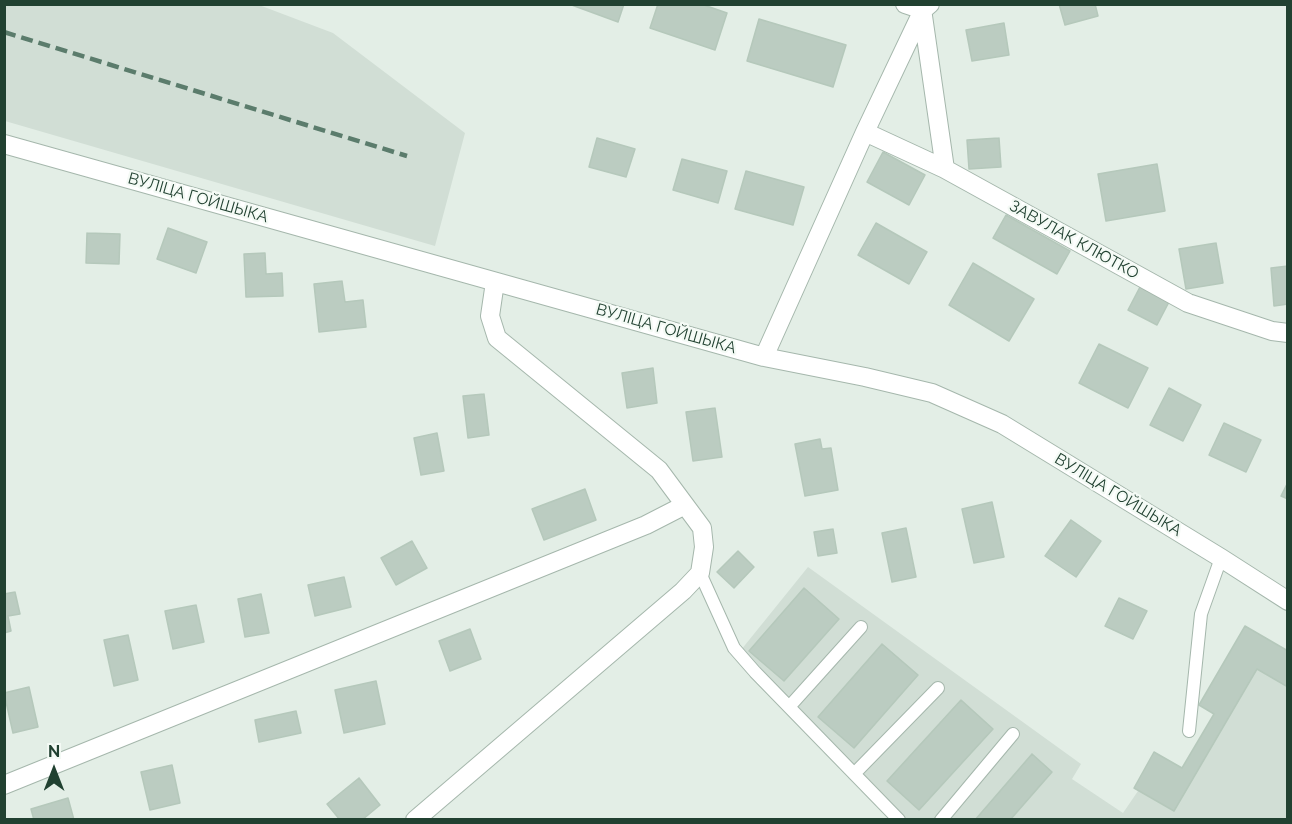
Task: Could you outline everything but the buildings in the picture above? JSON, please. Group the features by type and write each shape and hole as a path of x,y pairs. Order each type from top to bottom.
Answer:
{"street":[{"path":"905,4 924,6"},
{"path":"764,357 924,6"},
{"path":"924,6 945,169"},
{"name":"ЗАВУЛАК КЛЮТКО","path":"865,132 945,169 1188,303 1272,331 1287,333"},
{"name":"ВУЛІЦА ГОЙШЫКА","path":"4,144 764,357 865,376 932,393 1002,424 1287,601"},
{"path":"415,819 683,591 700,573 704,547 702,528 659,470 498,338 490,316 495,282"},
{"path":"4,785 646,525 685,505"}],"lane":[{"path":"1189,731 1201,614 1221,558"},
{"path":"700,573 734,648 899,819"},
{"path":"789,707 861,627"},
{"path":"854,774 938,688"},
{"path":"941,819 1013,734"}],"shaded area":[{"path":"4,5 259,5 333,33 465,133 435,246 5,121"},
{"path":"808,567 1081,764 1072,779 1123,813 1138,791 1134,788 1154,752 1182,768 1214,714 1199,705 1245,626 1287,651 1287,819 906,819 741,650"}],"railway":[{"path":"4,32 407,156"}]}
